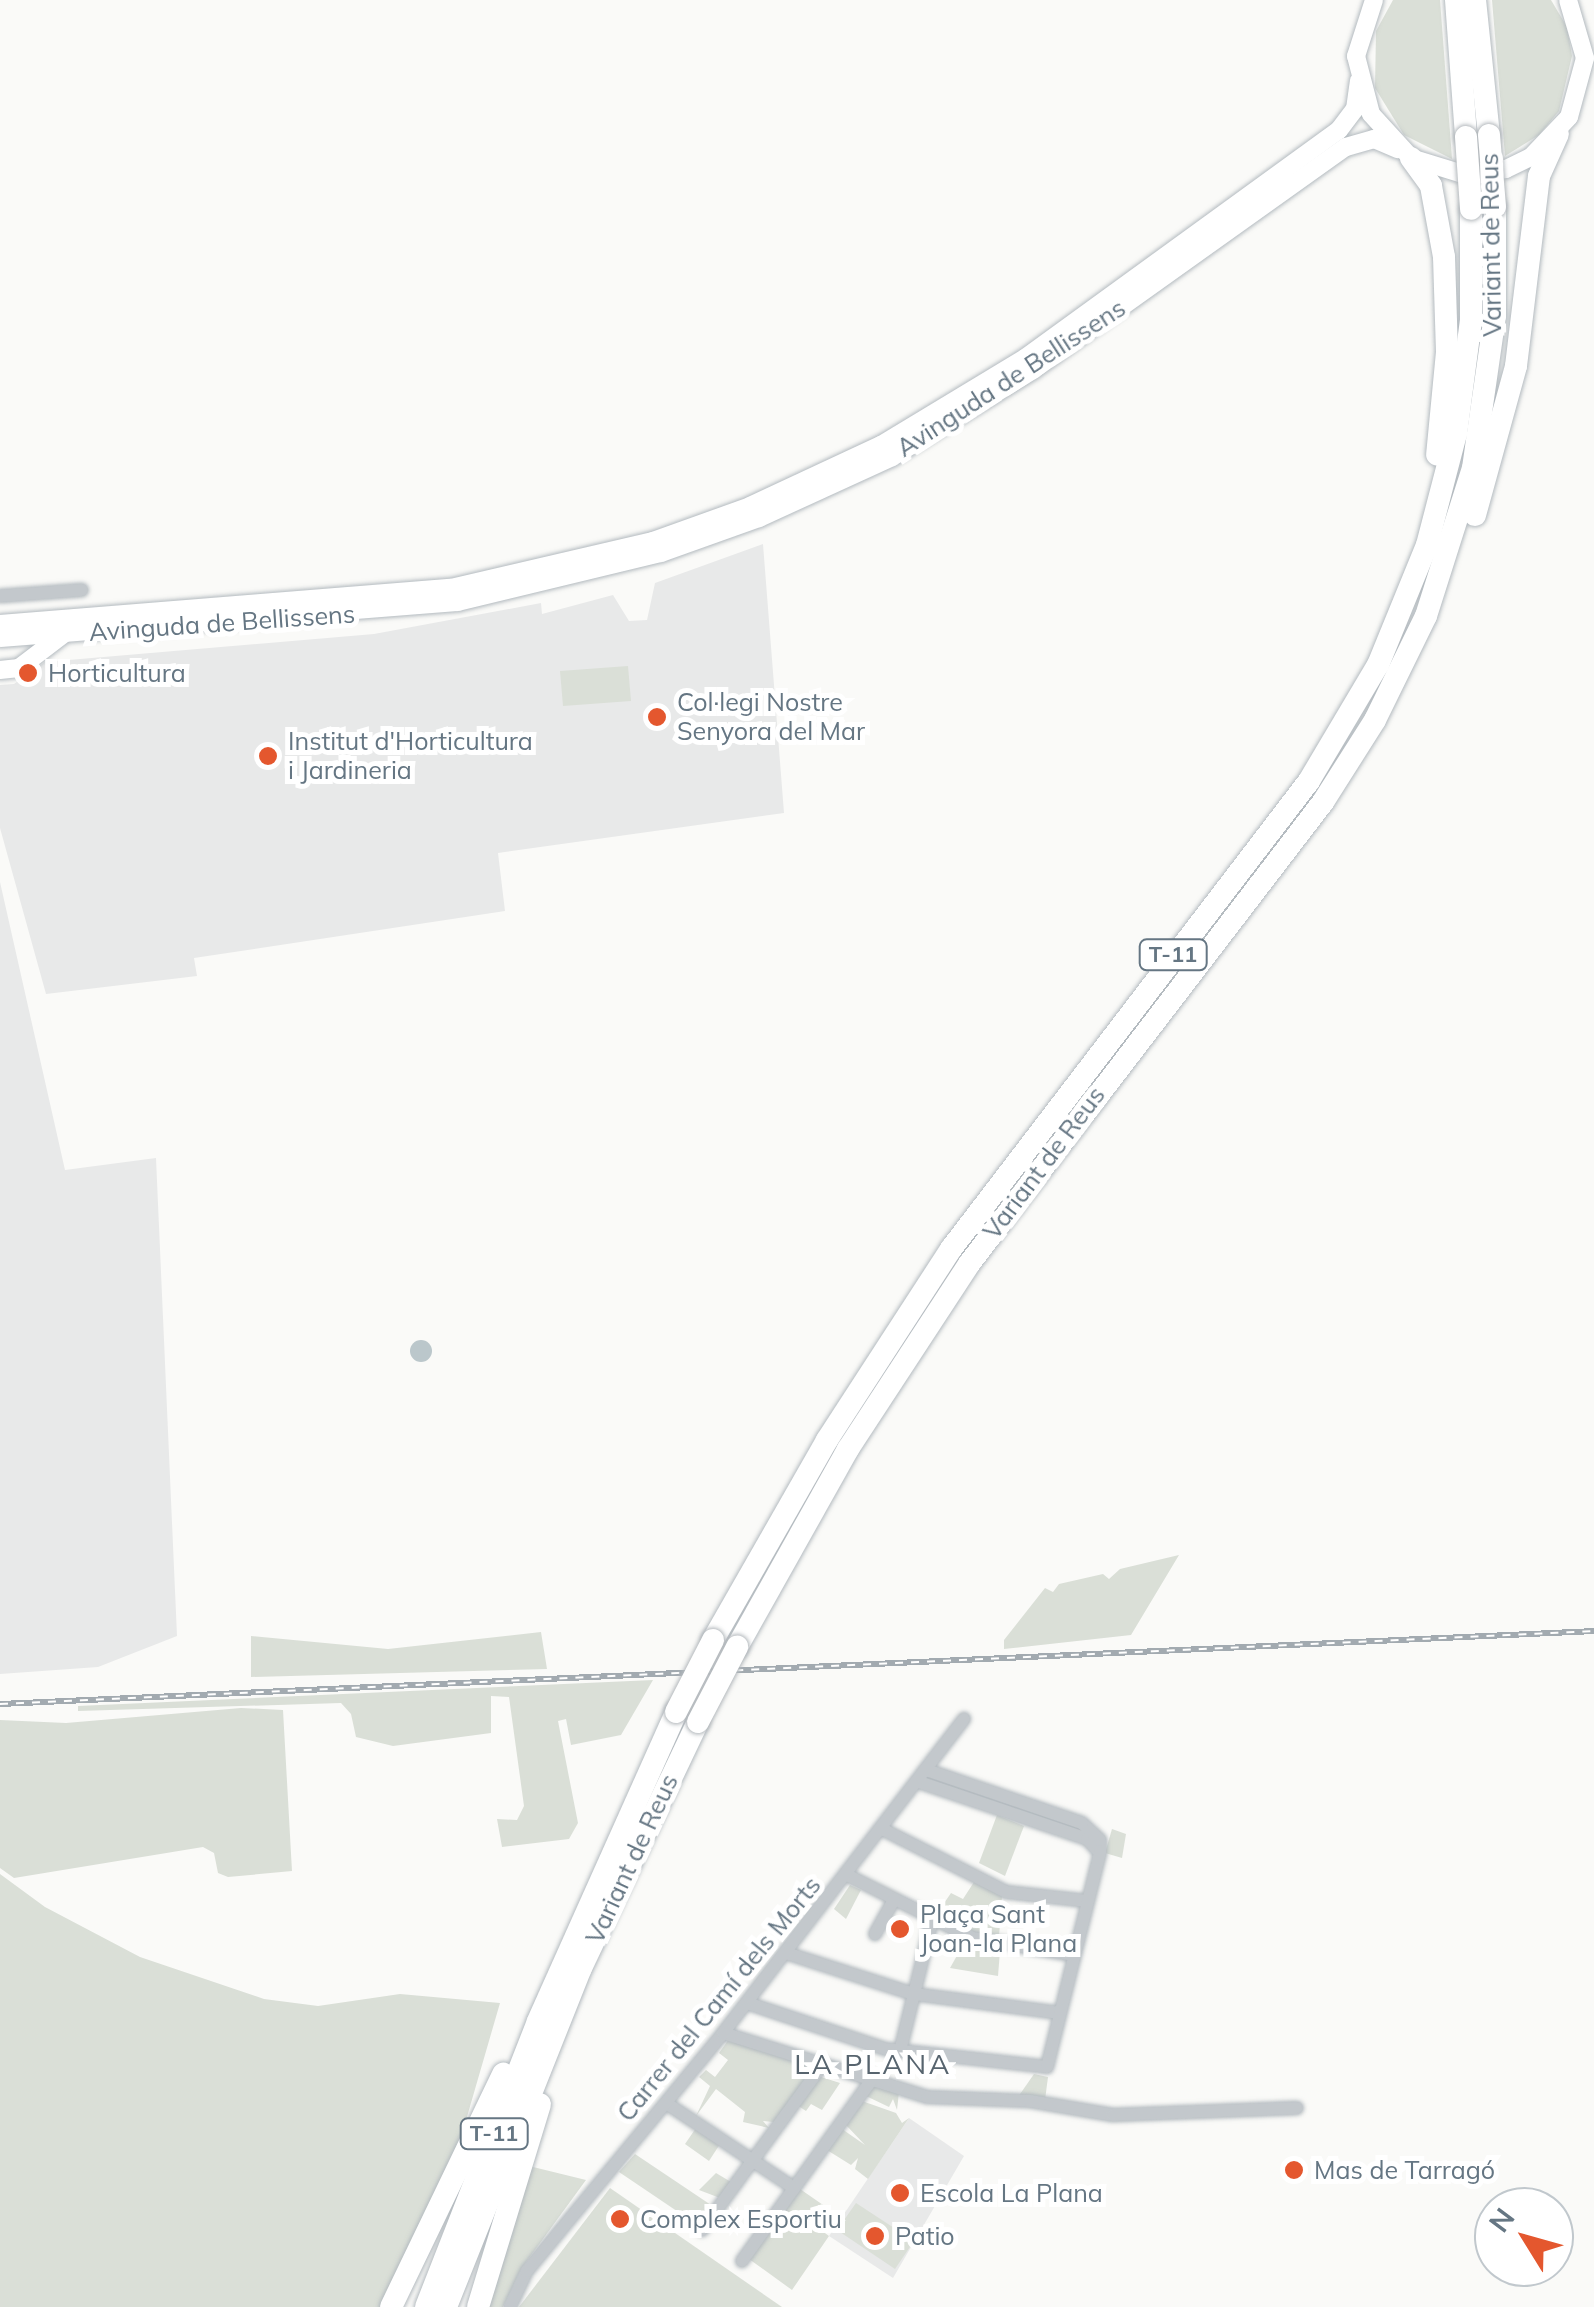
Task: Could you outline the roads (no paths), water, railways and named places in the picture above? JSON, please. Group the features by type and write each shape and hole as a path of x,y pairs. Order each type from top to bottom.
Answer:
{"highway":[{"name":"Variant de Reus","path":"687,1717 737,1647 848,1449 969,1264 1323,802 1375,720 1426,616 1472,468 1495,316 1496,207 1478,136 1470,49 1453,0"},
{"name":"Variant de Reus","path":"1470,49 1479,0"},
{"path":"1375,720 1445,593 1493,460 1516,366 1539,176 1558,134"},
{"name":"Variant de Reus","path":"426,2307 572,1965 687,1717 714,1640 827,1440 951,1249 1309,781 1378,665 1427,545 1456,434 1471,320 1471,208 1478,136"},
{"path":"1378,665 1432,483 1447,352 1434,197 1404,153"},
{"name":"Variant de Reus","path":"446,2307 572,1965"},
{"path":"392,2307 547,1977 572,1965 582,1984 478,2307"}],"main road":[{"path":"1374,0 1358,40 1359,81 1376,124 1404,153"},
{"path":"1568,0 1585,58"},
{"path":"1558,134 1581,90 1585,58 1594,36"},
{"name":"Avinguda de Bellissens","path":"0,624 452,588 635,546 750,506 881,445 1025,358 1339,130 1355,109 1359,81"},
{"name":"Avinguda de Bellissens","path":"0,638 458,602 642,558 761,518 892,456 968,412 1346,147 1374,139 1448,172 1482,174 1520,163 1558,134"},
{"path":"0,670 31,660 65,633"}],"street":[{"path":"0,596 82,590"},
{"name":"Carrer del Camí dels Morts","path":"510,2307 527,2271 747,2003 929,1771 964,1719"},
{"path":"747,2003 900,2050 1047,2067 1100,1853 1090,1835 929,1771"},
{"path":"919,1782 1090,1835"},
{"path":"882,1829 1006,1892 1088,1901"},
{"path":"846,1876 972,1938 1075,1954"},
{"path":"876,1934 894,1900"},
{"path":"900,2050 934,1917"},
{"path":"786,1953 914,1994 1060,2013"},
{"path":"723,2033 820,2067 927,2097 1030,2101 1113,2115 1298,2108"},
{"path":"702,2230 820,2067"},
{"path":"742,2260 871,2081"},
{"path":"666,2103 794,2188"}],"railway":[{"path":"0,1704 1594,1631"}],"place":[{"name":"Horticultura","path":"28,673"},
{"name":"Col·legi Nostre Senyora del Mar","path":"657,717"},
{"name":"Institut d'Horticultura i Jardineria","path":"268,756"},
{"name":"Plaça Sant Joan-la Plana","path":"900,1929"},
{"name":"Mas de Tarragó","path":"1294,2170"},
{"name":"Escola La Plana","path":"900,2193"},
{"name":"Complex Esportiu","path":"620,2219"},
{"name":"Patio","path":"875,2236"}],"district":[{"name":"LA PLANA","path":"873,2064"}]}
